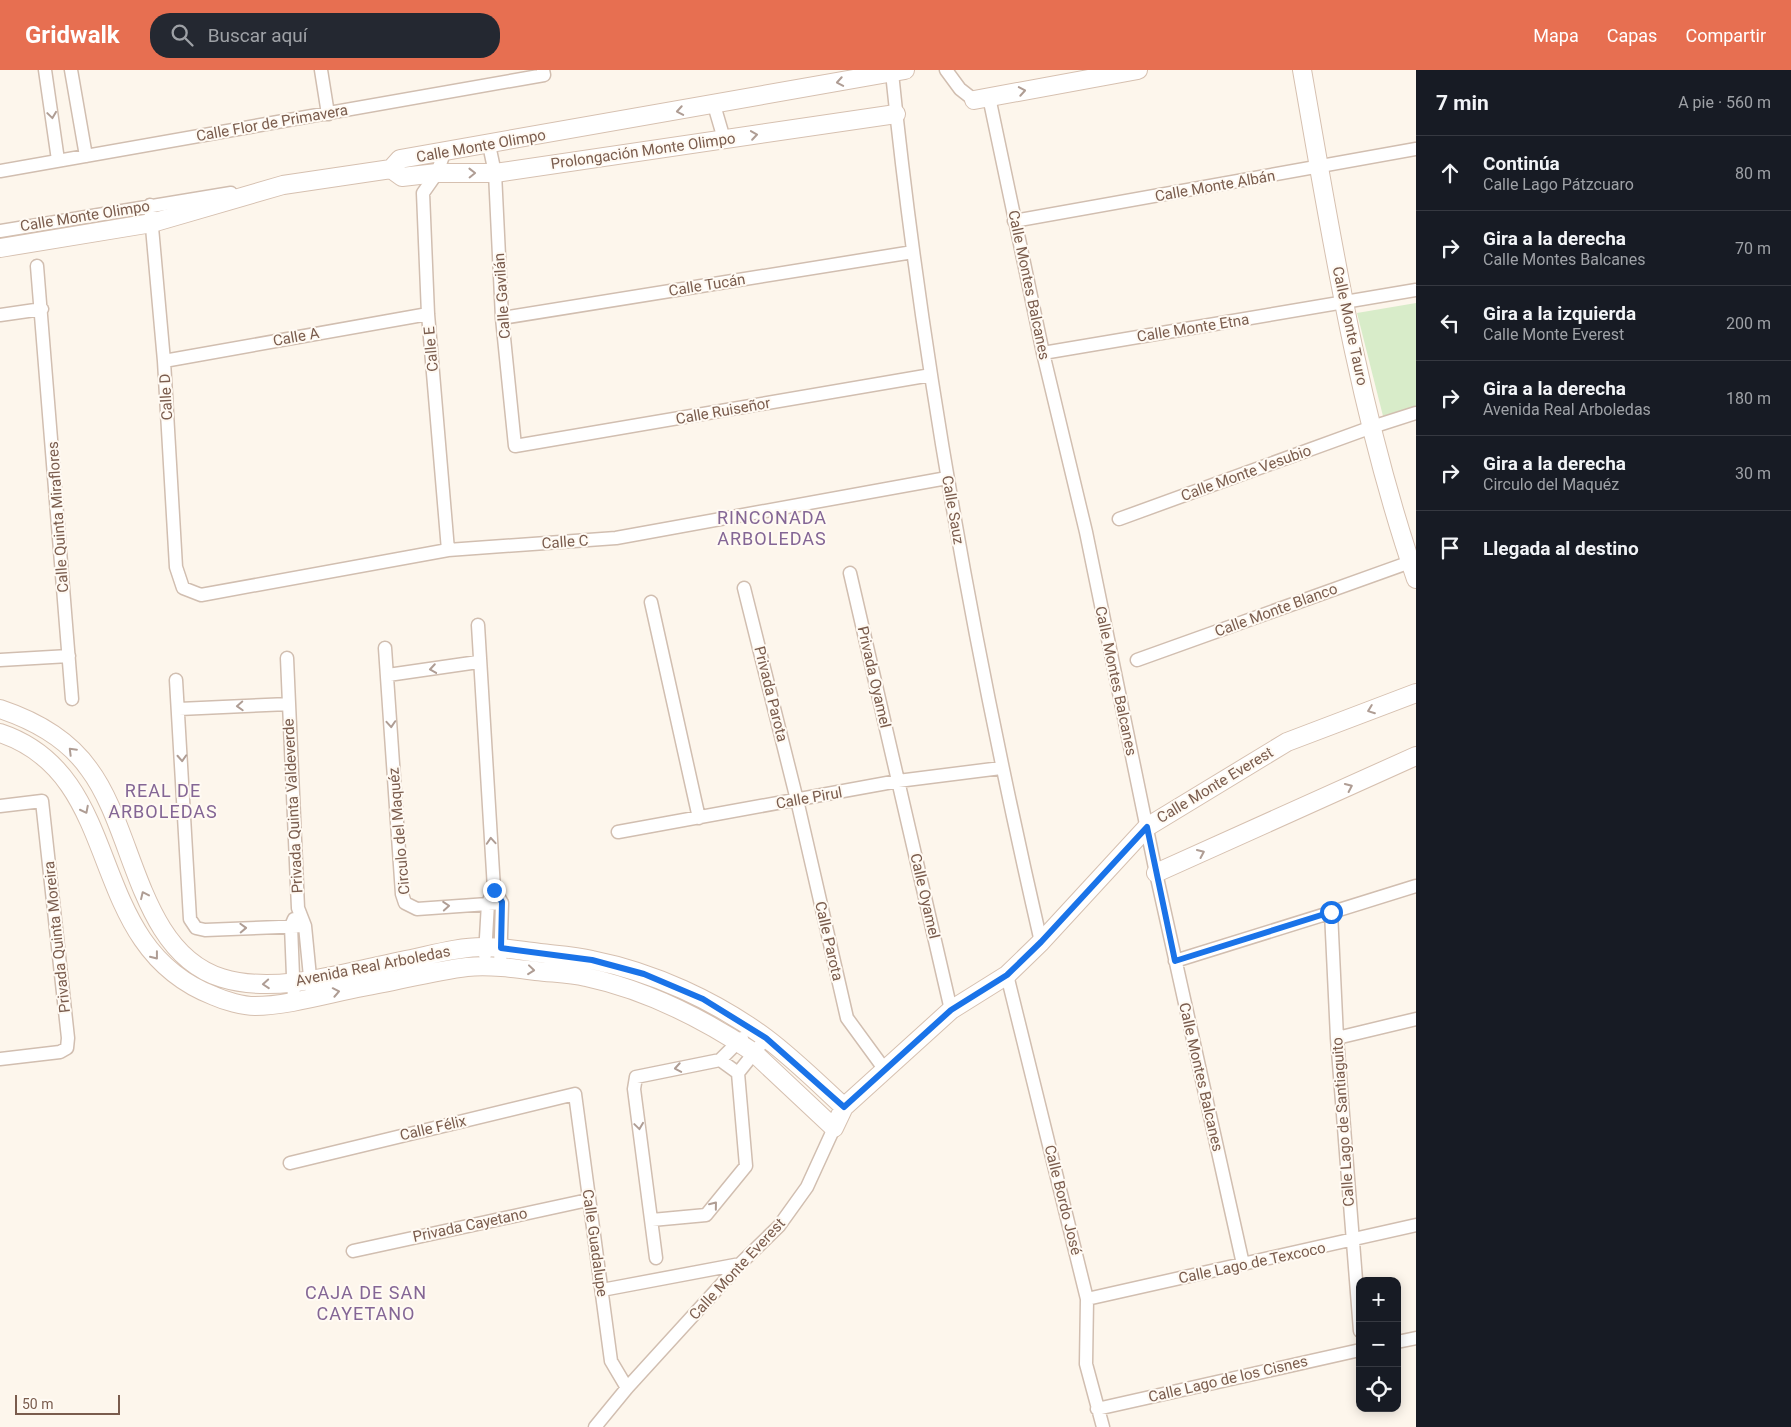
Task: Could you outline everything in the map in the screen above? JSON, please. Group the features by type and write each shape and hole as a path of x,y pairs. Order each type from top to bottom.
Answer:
{"main road":[{"path":"982,98 1138,70"},
{"name":"Calle Monte Tauro","path":"1302,70 1342,303 1372,427 1414,567"},
{"name":"Calle Monte Olimpo","path":"151,214 283,185 391,169 400,159 444,153 898,71"},
{"name":"Prolongación Monte Olimpo","path":"391,169 402,177 495,173 896,114"},
{"path":"0,248 66,228 151,214"},
{"name":"Calle Monte Everest","path":"834,1128 844,1107 951,1010 1007,975 1041,942 1147,827 1287,742 1416,692"},
{"name":"Avenida Real Arboledas","path":"0,709 24,717 59,738 89,768 112,810 143,895 163,930 189,961 221,978 258,984 302,980 470,948 493,947 592,960 644,974 703,999 766,1038 844,1107"},
{"path":"0,733 17,738 36,750 58,769 75,790 89,818 117,894 133,927 162,964 188,984 216,997 254,1006 466,968 493,967 586,976 635,991 690,1013 746,1047 834,1128"},
{"path":"1156,873 1416,756"}],"street":[{"path":"45,70 58,160"},
{"path":"71,70 86,156"},
{"path":"320,70 328,114"},
{"path":"946,70 960,89 982,98"},
{"name":"Calle Sauz","path":"898,71 896,114 913,252 947,478 1001,768 1041,942"},
{"name":"Calle Flor de Primavera","path":"0,171 328,114 544,73"},
{"name":"Calle Montes Balcanes","path":"982,98 1014,221 1043,353 1086,532 1156,873 1243,1264"},
{"path":"714,105 724,139"},
{"name":"Calle Gavilán","path":"489,145 495,173 502,318 515,446"},
{"name":"Calle Monte Albán","path":"1014,221 1319,168 1416,149"},
{"name":"Calle E","path":"444,153 437,174 423,193 428,314 448,550"},
{"name":"Calle D","path":"151,214 164,361 176,566 183,588"},
{"name":"Calle Monte Olimpo","path":"0,230 66,228"},
{"name":"Calle Tucán","path":"502,318 913,252"},
{"name":"Calle Quinta Miraflores","path":"37,266 42,309 72,699"},
{"name":"Calle Monte Etna","path":"1043,353 1416,290"},
{"path":"0,315 42,309"},
{"name":"Calle A","path":"164,361 428,314"},
{"name":"Calle Ruiseñor","path":"515,446 931,375"},
{"name":"Calle Monte Vesubio","path":"1120,519 1372,427 1416,414"},
{"name":"Calle C","path":"183,588 201,595 448,550 616,538 947,478"},
{"name":"Calle Monte Blanco","path":"1137,660 1414,567"},
{"name":"Privada Oyamel","path":"850,573 898,781"},
{"name":"Privada Parota","path":"744,588 797,800"},
{"path":"651,602 699,818"},
{"path":"478,624 478,662 494,890 488,903 493,947 493,967"},
{"name":"Circulo del Maquéz","path":"386,648 402,894 405,903 417,908 502,902"},
{"path":"0,660 69,656"},
{"name":"Privada Quinta Valdeverde","path":"287,658 298,908 305,926 302,980 294,1000"},
{"path":"388,675 478,662"},
{"path":"176,680 190,919 196,928 205,930 305,926"},
{"name":"Privada Quinta Valdeverde","path":"179,710 288,704"},
{"name":"Calle Pirul","path":"618,832 898,781 1001,768"},
{"name":"Calle Oyamel","path":"898,781 951,1010"},
{"name":"Calle Parota","path":"797,800 847,1018 885,1070"},
{"name":"Privada Quinta Moreira","path":"0,806 42,801 68,1038 67,1048 60,1052 0,1059"},
{"path":"1175,961 1416,886"},
{"path":"493,947 502,902 494,890"},
{"name":"Privada Quinta Valdeverde","path":"298,908 291,926 302,980 312,997"},
{"name":"Calle Lago de Santiaguito","path":"1331,912 1337,1038 1359,1322"},
{"name":"Calle Bordo José","path":"1007,975 1087,1299 1086,1364 1103,1427"},
{"path":"1337,1038 1416,1019"},
{"path":"652,1220 706,1215 746,1166 738,1073 750,1028"},
{"path":"656,1258 634,1088 636,1077 720,1060 766,1038"},
{"path":"720,1060 738,1073"},
{"name":"Calle Félix","path":"290,1163 575,1094"},
{"name":"Calle Guadalupe","path":"575,1094 610,1361 626,1388"},
{"name":"Calle Monte Everest","path":"595,1427 626,1388 740,1264 779,1226 807,1187 834,1128"},
{"name":"Privada Cayetano","path":"353,1251 588,1200"},
{"name":"Calle Lago de Texcoco","path":"1087,1299 1352,1241 1416,1225"},
{"path":"602,1290 740,1264"},
{"path":"1401,1341 1416,1338"},
{"name":"Calle Lago de los Cisnes","path":"1097,1409 1356,1351"}],"green space":[{"path":"1416,303 1416,406 1383,416 1357,313"}],"district":[{"name":"RINCONADA ARBOLEDAS","path":"772,528"},
{"name":"REAL DE ARBOLEDAS","path":"163,801"},
{"name":"CAJA DE SAN CAYETANO","path":"366,1303"}],"route":[{"path":"494,890 502,902 501,948 592,960 644,974 703,999 766,1038 844,1107 951,1010 1007,975 1041,942 1147,827 1175,961 1331,912"}]}
